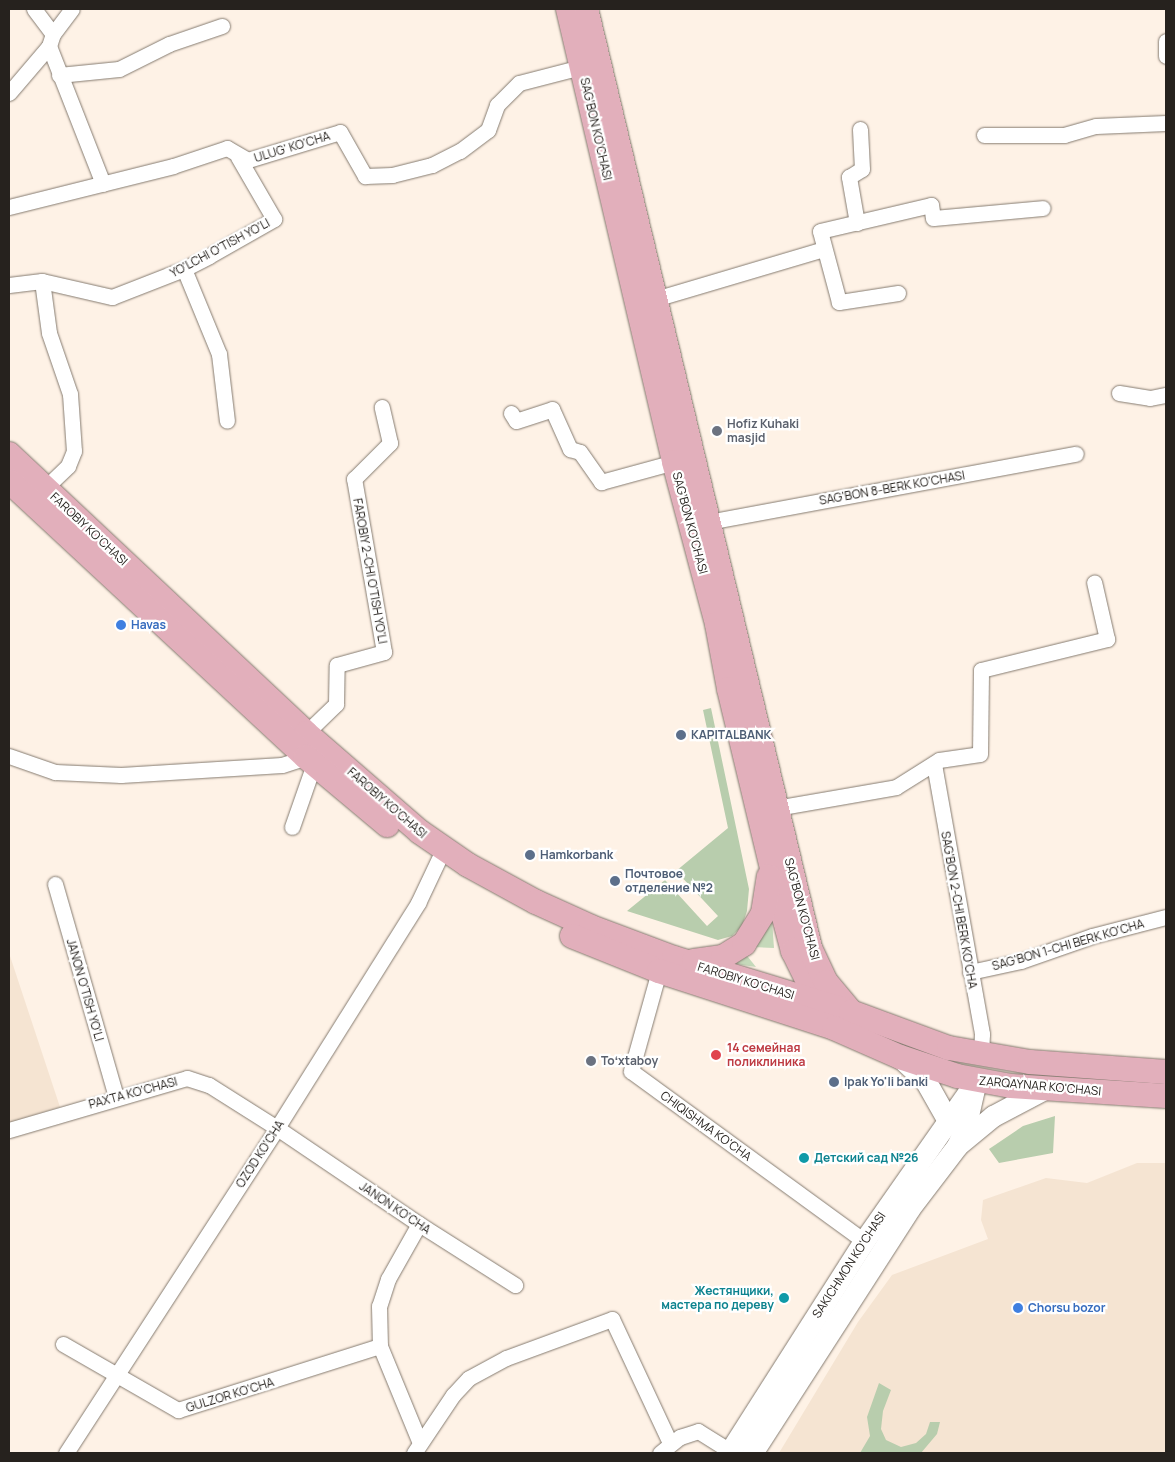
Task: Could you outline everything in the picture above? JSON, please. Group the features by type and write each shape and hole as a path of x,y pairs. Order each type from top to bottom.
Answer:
{"main road":[{"name":"SAG’BON KO’CHASI","path":"568,9 585,55 655,299 810,948 826,982 851,1012"},
{"name":"SAG’BON KO’CHASI","path":"586,9 585,55 674,462 717,624 770,862 793,951 817,1002 834,1028"},
{"name":"FAROBIY KO'CHASI","path":"9,454 46,488 311,749"},
{"name":"FAROBIY KO'CHASI","path":"9,481 311,749 439,856 591,927 662,974 834,1028"},
{"path":"662,974 715,959 744,944 763,913 770,862"},
{"name":"FAROBIY KO'CHASI","path":"662,974 817,1002 851,1012"},
{"path":"834,1028 851,1012"},
{"name":"ZARQAYNAR KO'CHASI","path":"851,1012 917,1038 981,1056 1166,1072"},
{"name":"ZARQAYNAR KO'CHASI","path":"834,1028 900,1057 976,1081 1044,1089 1166,1096"},
{"name":"SAKICHMON KO'CHASI","path":"752,1453 909,1209 958,1146 965,1130 981,1056"},
{"path":"900,1057 925,1080 947,1119"},
{"name":"SAKICHMON KO'CHASI","path":"729,1452 855,1235 976,1081 1007,1059"},
{"path":"958,1146 993,1116 1044,1089"}],"street":[{"path":"34,9 51,40 59,75 103,184"},
{"path":"9,94 51,40 72,9"},
{"path":"59,75 119,69 169,44 222,26"},
{"path":"1166,41 1166,56"},
{"name":"ULUG' KO'CHA","path":"9,207 174,166 227,148 248,160 340,132 365,176 392,175 432,166 460,151 488,130 497,105 519,83 585,55"},
{"path":"984,135 1064,135 1096,126 1166,123"},
{"path":"857,223 849,177 862,169 860,129"},
{"name":"YO'LCHI O'TISH YO'LI","path":"9,284 42,281 112,297 184,270 274,219 238,156"},
{"path":"898,293 839,302 820,231 931,205 933,218 1043,208"},
{"path":"655,299 824,249"},
{"path":"184,270 219,354 227,422"},
{"path":"42,281 49,334 70,394 74,451 68,466 46,488"},
{"path":"1120,393 1150,398 1166,395"},
{"name":"FAROBIY 2-CHI O'TISH YO'LI","path":"311,749 336,704 336,665 384,652 354,479 390,443 382,407"},
{"path":"511,414 516,420 552,409 570,449 580,452 601,482 674,462"},
{"name":"SAG'BON 8-BERK KO'CHASI","path":"708,522 1076,454"},
{"path":"776,808 896,787 934,764 982,751 981,670 1107,639 1094,582"},
{"path":"9,756 56,772 121,775 282,765 311,749"},
{"path":"292,827 311,749"},
{"name":"SAG'BON 2-CHI BERK KO'CHA","path":"934,764 982,1034 981,1056"},
{"name":"OZOD KO'CHA","path":"66,1453 118,1376 277,1128 418,903 439,856"},
{"name":"JANON O'TISH YO'LI","path":"55,884 116,1097"},
{"name":"SAG'BON 1-CHI BERK KO'CHA","path":"970,972 1021,961 1092,936 1166,917"},
{"name":"CHIQISHMA KO'CHA","path":"662,974 631,1072 855,1235"},
{"name":"PAXTA KO‘CHASI","path":"9,1130 116,1097 187,1078 209,1085 277,1128"},
{"name":"JANON KO'CHA","path":"277,1128 418,1224 515,1285"},
{"path":"417,1448 380,1346 379,1306 388,1279 418,1224"},
{"path":"417,1448 469,1378 506,1358 612,1319 665,1448 698,1431 729,1452"},
{"name":"GULZOR KO'CHA","path":"63,1344 172,1408 185,1410 380,1346"}],"shaded area":[{"path":"9,953 60,1107 9,1123"},
{"name":"Chorsu bozor","path":"1137,1163 1166,1163 1166,1453 779,1453 858,1322 892,1275 988,1239 981,1220 983,1200 1046,1178 1087,1183"}],"green space":[{"path":"711,708 749,889 747,911 742,926 732,936 718,940 627,911 665,880 707,926 718,916 676,871 728,828 703,710"},
{"path":"771,906 774,948 752,947"},
{"path":"744,952 756,967 729,963"},
{"path":"1055,1116 1053,1153 999,1163 989,1149 1023,1126"},
{"path":"879,1383 891,1390 883,1411 881,1429 886,1440 901,1447 916,1443 926,1434 930,1422 940,1422 937,1434 921,1453 860,1453 870,1436 867,1417"}],"place":[{"name":"Hofiz Kuhaki masjid","path":"717,431"},
{"name":"Havas","path":"121,625"},
{"name":"KAPITALBANK","path":"681,735"},
{"name":"Hamkorbank","path":"530,855"},
{"name":"Почтовое отделение №2","path":"615,881"},
{"name":"14 семейная поликлиника","path":"716,1055"},
{"name":"Toʻxtaboy","path":"591,1061"},
{"name":"Ipak Yo'li banki","path":"834,1082"},
{"name":"Детский сад №26","path":"804,1158"},
{"name":"Жестянщики, мастера по дереву","path":"784,1298"},
{"name":"Chorsu bozor","path":"1018,1308"}]}
